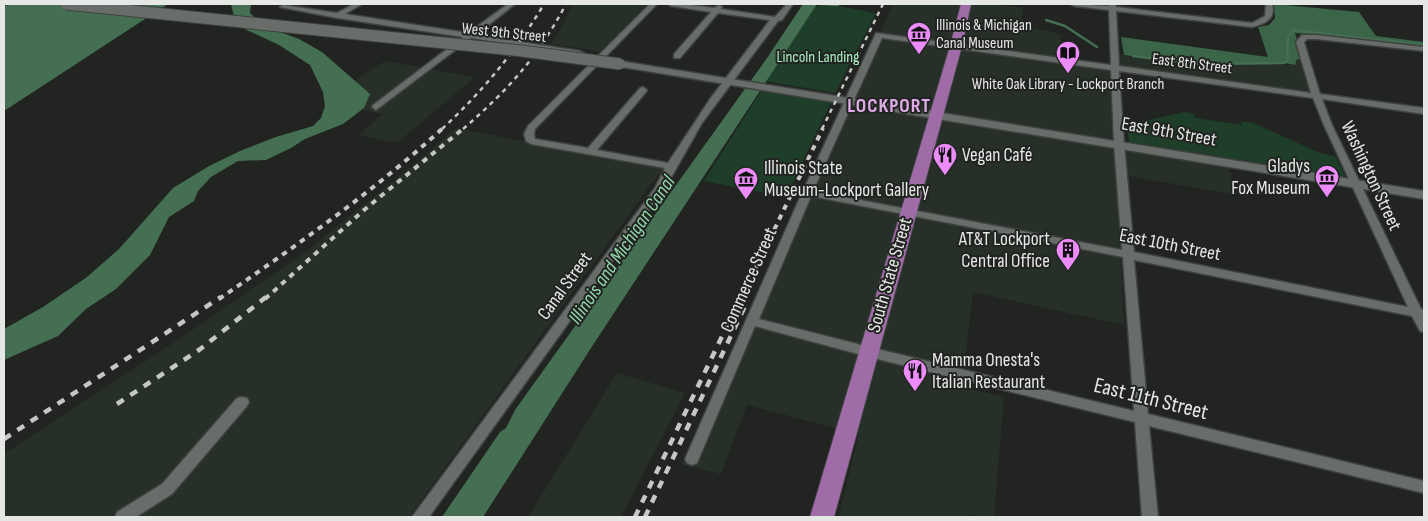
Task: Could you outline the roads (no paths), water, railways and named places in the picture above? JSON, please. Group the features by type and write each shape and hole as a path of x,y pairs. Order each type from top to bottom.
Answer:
{"main road":[{"name":"West 9th Street","path":"66,4 522,51 729,80 936,114"},
{"name":"South State Street","path":"822,517 956,46 966,4"},
{"name":"East 9th Street","path":"936,114 1424,195"}],"street":[{"path":"337,16 359,4"},
{"path":"376,107 512,4"},
{"path":"654,4 531,128 529,134 531,141 670,166"},
{"path":"671,4 775,19"},
{"path":"677,56 722,4"},
{"name":"Canal Street","path":"420,517 660,188 670,166 729,80 775,19 779,18 790,4"},
{"path":"1074,4 1112,6 1236,24 1264,22 1271,10 1269,4"},
{"path":"1112,6 1119,144 1150,517"},
{"name":"West 9th Street","path":"282,8 602,57"},
{"name":"East 8th Street","path":"879,35 1424,111"},
{"name":"Commerce Street","path":"692,459 751,321 879,35"},
{"name":"Washington Street","path":"1424,49 1324,38 1305,37 1300,42 1316,95 1328,126 1421,313 1424,328"},
{"path":"590,152 643,90"},
{"name":"East 10th Street","path":"782,188 1129,254 1421,313"},
{"name":"East 11th Street","path":"751,321 869,352 1424,487"},
{"path":"122,517 166,490 242,402"}],"waterway":[{"path":"821,4 838,5"},
{"path":"1046,20 1065,26 1097,47"},
{"path":"1133,56 1197,64 1284,63 1287,61 1288,37 1293,30 1424,45"}],"railway":[{"path":"443,128 498,70 544,4"},
{"path":"463,129 521,72 533,57 566,4"},
{"path":"822,129 883,4"},
{"path":"219,299 362,196 443,128"},
{"path":"265,299 364,210 464,128"},
{"path":"741,299 823,128"},
{"path":"4,439 221,297"},
{"path":"117,404 199,350 266,297"},
{"path":"635,517 741,297"},
{"path":"645,517 747,302"}],"place":[{"name":"Illinois & Michigan Canal Museum","path":"919,55"},
{"name":"White Oak Library - Lockport Branch","path":"1068,74"},
{"name":"Vegan Café","path":"945,176"},
{"name":"Gladys Fox Museum","path":"1327,198"},
{"name":"Illinois State Museum-Lockport Gallery","path":"746,200"},
{"name":"AT&T Lockport Central Office","path":"1068,271"},
{"name":"Mamma Onesta's Italian Restaurant","path":"915,392"}],"district":[{"name":"LOCKPORT","path":"889,106"}],"park label":[{"name":"Lincoln Landing","path":"818,57"}],"water label":[{"name":"Illinois and Michigan Canal","path":"622,250"}]}
